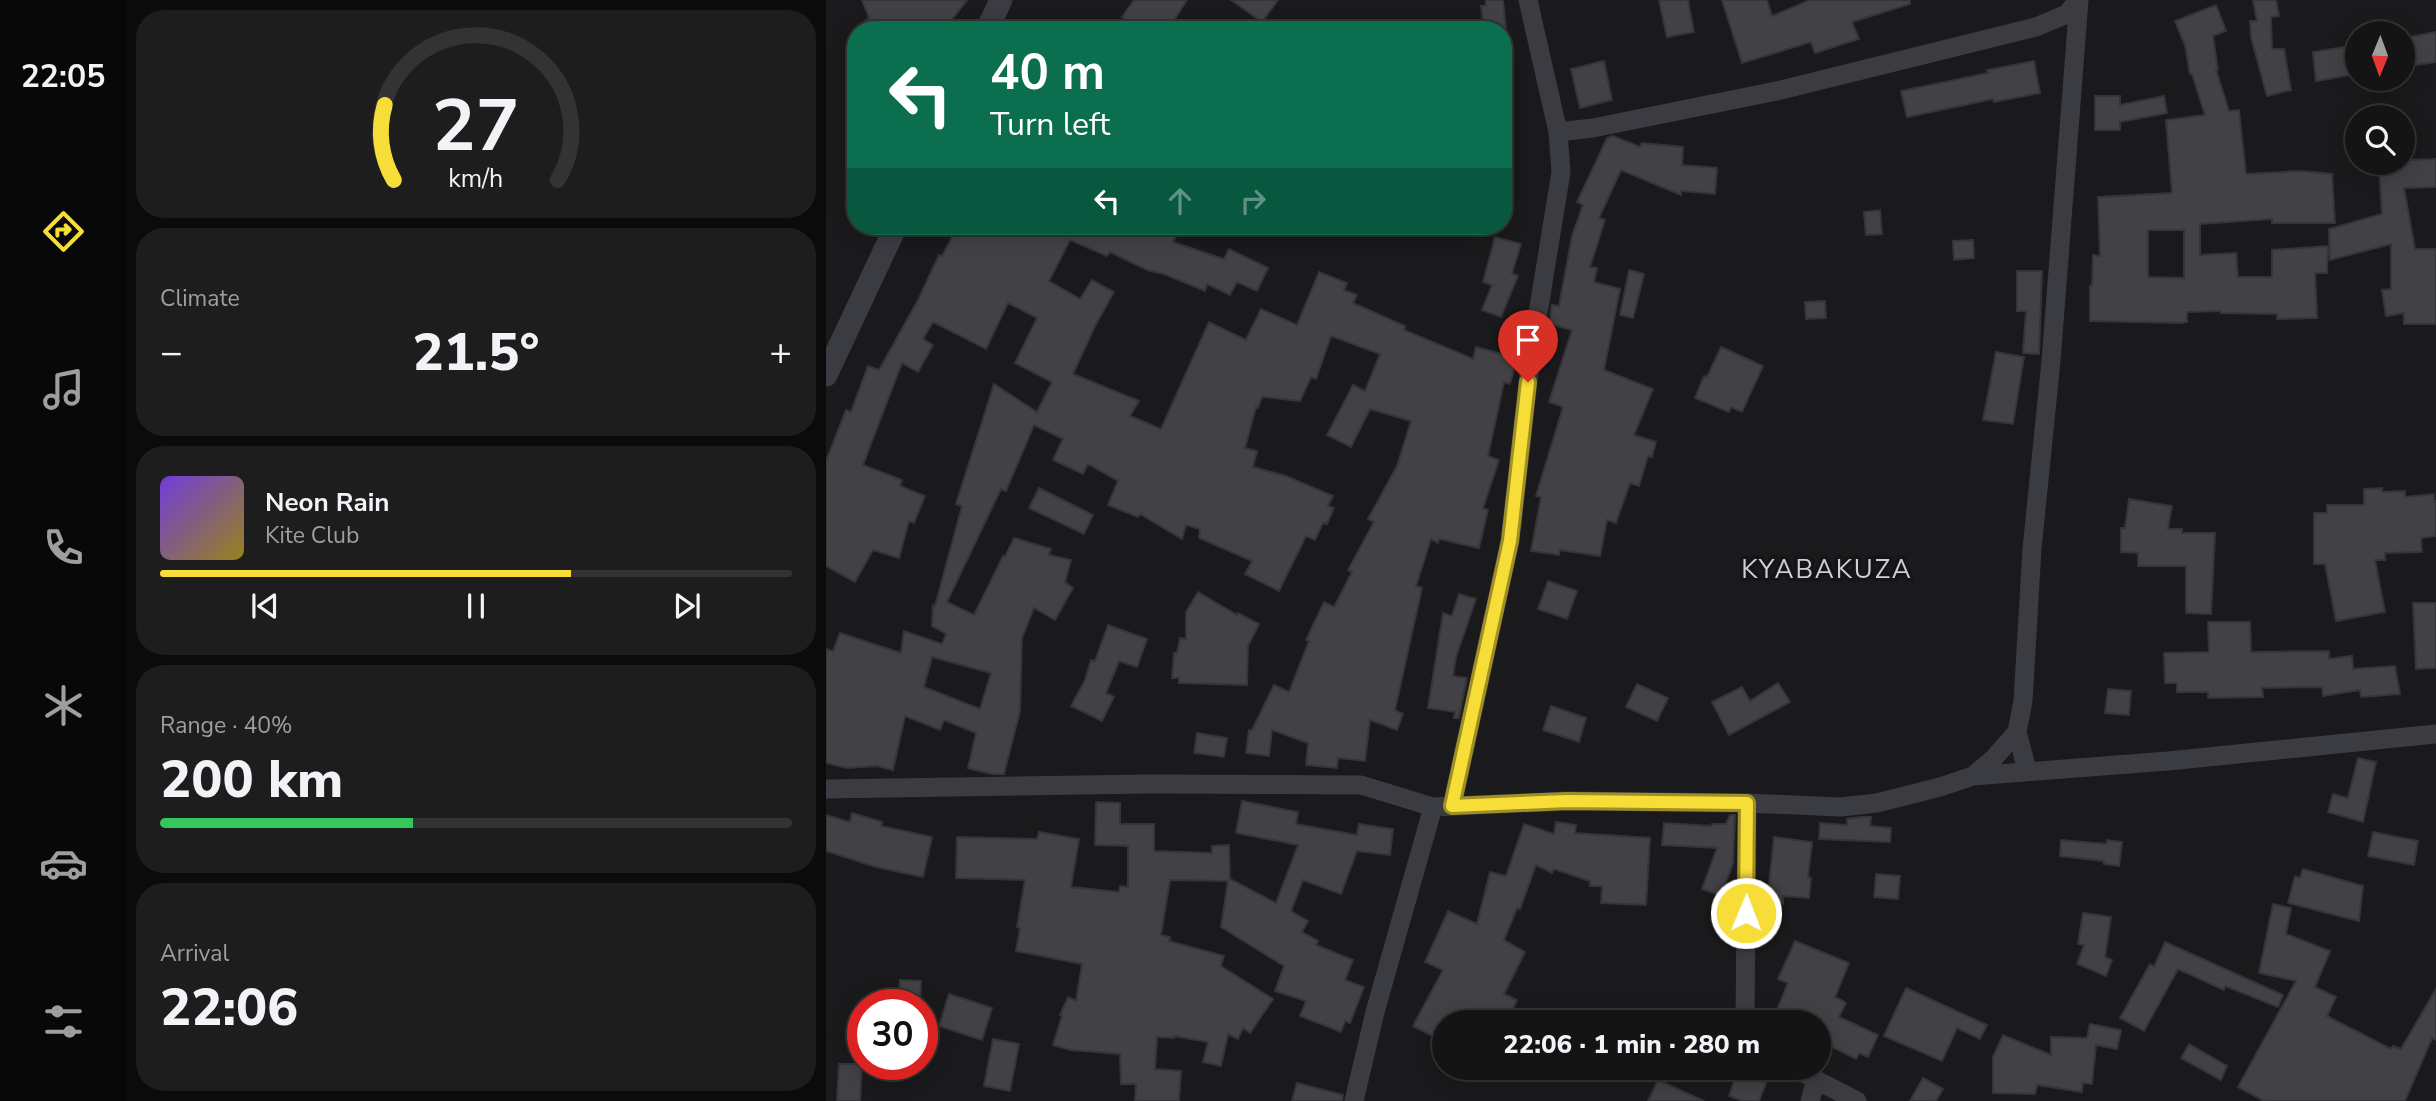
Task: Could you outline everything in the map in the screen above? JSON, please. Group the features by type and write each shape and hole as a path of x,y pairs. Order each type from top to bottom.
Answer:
{"street":[{"path":"991,21 1001,0"},
{"path":"1354,1101 1375,1012 1443,806 1510,541 1531,356 1561,172 1558,132 1528,0"},
{"path":"1558,132 1593,128 1782,90 2036,27 2067,14 2078,0"},
{"path":"2027,771 2017,732 2023,701 2032,550 2051,361 2078,0"},
{"path":"826,374 892,235"},
{"path":"1973,776 1993,759 2017,732"},
{"path":"826,789 1149,784 1361,785 1443,806 1567,801 1840,807 1877,803 1973,776 2168,761 2436,734"},
{"path":"1745,1010 1747,803"},
{"path":"1810,1101 1816,1080 1857,1101"}],"building":[{"path":"862,0 967,0 951,21 866,21 869,18"},
{"path":"1134,0 1187,0 1174,21 1127,21 1122,17"},
{"path":"1231,0 1278,0 1261,21"},
{"path":"1486,0 1503,0 1505,21 1483,21 1481,6 1486,6"},
{"path":"1659,0 1688,0 1694,32 1667,37"},
{"path":"1722,0 1767,0 1772,16 1810,0 1910,0 1910,4 1852,22 1859,39 1815,53 1811,42 1742,63"},
{"path":"2253,0 2276,0 2279,16 2271,17 2272,49 2284,49 2291,90 2267,96 2251,37 2250,21 2257,21"},
{"path":"2216,5 2226,31 2213,36 2216,70 2229,111 2239,110 2246,174 2302,171 2332,174 2335,223 2272,223 2272,219 2200,224 2200,255 2236,253 2238,277 2272,277 2272,250 2328,246 2327,273 2315,273 2317,318 2277,319 2277,314 2221,311 2187,312 2187,322 2181,323 2090,321 2093,255 2100,256 2098,197 2172,193 2166,120 2205,115 2190,74 2185,45 2175,21","holes":["2148,230 2184,230 2184,278 2148,277"]},
{"path":"2436,32 2436,62 2415,65 2415,36"},
{"path":"2345,47 2345,76 2316,81 2313,52"},
{"path":"1604,61 1612,100 1580,108 1571,69"},
{"path":"2034,61 2040,93 1994,102 1993,99 1907,117 1901,91"},
{"path":"2095,96 2120,96 2120,105 2164,96 2167,113 2120,122 2120,130 2095,130"},
{"path":"1613,136 1640,147 1642,143 1683,147 1682,165 1717,168 1715,194 1681,191 1681,195 1621,170 1599,218 1605,220 1590,267 1597,268 1594,282 1620,289 1604,370 1653,389 1634,435 1656,442 1652,457 1648,456 1639,486 1630,483 1616,523 1607,520 1600,556 1560,550 1559,555 1531,551 1541,497 1536,496 1563,407 1549,402 1572,330 1549,324 1552,305 1559,306 1572,236 1583,205 1577,202 1607,138"},
{"path":"2436,159 2436,187 2404,188 2415,249 2436,249 2436,324 2404,324 2404,313 2386,316 2382,290 2391,289 2391,244 2330,260 2329,229 2382,214 2380,175 2415,175 2415,160"},
{"path":"1880,210 1882,234 1866,235 1864,212"},
{"path":"953,235 1176,235 1173,242 1224,259 1229,249 1268,268 1257,291 1237,282 1230,295 1207,284 1205,291 1147,270 1110,252 1107,256 1070,240 1049,281 1080,299 1092,280 1114,292 1073,374 1139,401 1130,416 1161,429 1209,322 1246,340 1261,309 1297,325 1319,272 1347,283 1344,290 1357,295 1353,303 1405,326 1404,330 1473,359 1476,347 1517,358 1510,384 1504,382 1488,456 1499,460 1483,508 1488,510 1479,548 1439,539 1438,543 1431,539 1416,586 1422,588 1395,710 1403,714 1397,730 1370,720 1365,761 1338,758 1337,768 1306,765 1308,743 1272,730 1269,756 1246,753 1249,730 1252,730 1274,685 1289,692 1309,641 1306,640 1324,602 1334,607 1352,572 1348,570 1374,522 1368,519 1397,466 1411,421 1370,409 1351,447 1327,435 1353,385 1365,391 1380,354 1331,336 1316,379 1311,377 1300,401 1262,397 1258,408 1256,407 1245,448 1257,451 1253,467 1286,476 1333,496 1328,506 1334,508 1327,524 1323,523 1315,540 1306,536 1279,591 1245,574 1252,561 1199,538 1200,529 1186,525 1182,539 1140,514 1138,517 1108,505 1118,481 1088,464 1083,474 1053,460 1063,439 1034,425 1006,491 1001,489 947,602 974,615 1014,538 1051,549 1049,555 1071,560 1065,582 1073,588 1055,620 1034,608 1022,638 1020,711 1004,774 991,774 968,768 976,733 944,720 940,730 905,716 893,770 877,766 847,768 826,763 826,649 833,651 840,633 901,653 904,631 942,644 946,634 932,626 933,605 935,606 962,506 956,504 994,384 1037,412 1052,382 1015,363 1037,318 1008,303 986,349 933,322 923,339 933,345 918,372 902,363 863,465 902,480 900,486 925,496 914,523 909,521 899,558 873,550 855,582 826,566 826,461 846,410 851,412 868,366 879,370 918,300 939,255 942,256","holes":["932,657 991,673 980,709 924,687"]},
{"path":"1495,237 1521,244 1512,273 1518,276 1501,317 1482,310 1492,285 1483,282"},
{"path":"1973,240 1974,258 1954,260 1953,241"},
{"path":"1629,270 1644,274 1633,318 1620,315"},
{"path":"2017,271 2042,271 2039,354 2023,353 2026,311 2017,311"},
{"path":"1825,301 1826,318 1806,319 1805,302"},
{"path":"1721,347 1763,366 1742,412 1731,407 1729,412 1695,398"},
{"path":"1996,352 2024,357 2013,424 1983,420"},
{"path":"1039,488 1093,515 1084,534 1029,508"},
{"path":"2382,488 2382,492 2405,491 2405,497 2434,494 2436,536 2421,538 2422,552 2385,553 2385,560 2375,560 2385,612 2336,621 2325,564 2314,564 2314,513 2327,513 2327,505 2364,505 2364,489"},
{"path":"2129,499 2172,506 2168,529 2182,529 2182,533 2215,533 2211,614 2186,613 2186,566 2138,566 2138,553 2121,552 2121,528 2125,528"},
{"path":"1548,581 1577,591 1567,619 1538,609"},
{"path":"1198,592 1237,615 1238,613 1259,624 1248,646 1247,685 1179,683 1179,678 1172,678 1174,653 1177,653 1180,638 1186,639 1186,612"},
{"path":"1459,594 1476,599 1456,657 1453,676 1467,678 1459,718 1454,718 1455,712 1428,708 1443,613 1452,616"},
{"path":"2413,603 2436,603 2436,668 2416,669"},
{"path":"2208,622 2250,622 2251,652 2329,651 2329,659 2352,656 2353,669 2395,666 2400,694 2361,697 2360,690 2323,696 2322,687 2262,688 2263,697 2208,698 2208,692 2177,692 2177,683 2165,683 2164,653 2209,652"},
{"path":"1108,625 1147,639 1137,667 1119,661 1106,693 1114,697 1102,721 1071,706 1085,680 1091,660 1095,661"},
{"path":"1778,683 1790,702 1729,735 1712,702 1742,687 1750,701"},
{"path":"1637,684 1668,698 1657,721 1626,707"},
{"path":"2108,689 2131,691 2129,715 2105,713"},
{"path":"1551,706 1586,718 1579,742 1543,730"},
{"path":"1197,733 1227,738 1224,757 1194,753"},
{"path":"2358,758 2376,762 2363,822 2328,812 2333,794 2348,798"},
{"path":"1242,801 1298,812 1296,824 1357,835 1359,824 1393,829 1390,855 1357,851 1341,894 1303,880 1291,911 1308,921 1302,932 1318,941 1316,945 1353,960 1345,980 1364,987 1350,1023 1345,1021 1341,1032 1300,1016 1306,1001 1275,991 1284,966 1221,927 1228,881 1170,880 1161,935 1170,937 1169,941 1224,956 1221,966 1273,999 1250,1033 1243,1028 1238,1039 1228,1034 1221,1066 1203,1062 1208,1042 1174,1036 1157,1037 1155,1069 1181,1071 1179,1101 1135,1101 1136,1084 1121,1084 1120,1054 1071,1050 1053,1045 1062,1016 1060,1015 1068,997 1076,1001 1082,964 1016,951 1025,880 956,878 957,837 1037,839 1039,832 1079,839 1071,887 1119,892 1120,886 1128,887 1128,846 1095,845 1096,802 1120,803 1120,824 1154,824 1154,851 1212,853 1212,846 1229,845 1230,879 1276,903 1298,845 1236,833"},
{"path":"852,813 882,822 881,826 932,837 923,877 876,867 826,851 826,815 850,822"},
{"path":"1730,815 1735,815 1733,863 1721,896 1702,889 1717,848 1662,845 1664,823 1712,826 1726,824"},
{"path":"1871,817 1870,826 1891,828 1890,842 1819,839 1820,823 1847,825 1847,819"},
{"path":"1556,822 1576,825 1575,833 1650,838 1646,905 1601,903 1602,886 1590,886 1590,881 1554,869 1552,873 1536,865 1520,909 1517,908 1504,940 1525,952 1504,994 1517,1000 1512,1010 1432,1010 1432,1036 1413,1026 1443,970 1425,962 1448,911 1477,924 1490,872 1506,876 1524,824 1554,834"},
{"path":"2373,832 2418,841 2414,865 2368,856"},
{"path":"1774,837 1812,842 1808,877 1811,878 1809,898 1783,896 1783,904 1767,903"},
{"path":"2061,840 2106,844 2107,840 2122,842 2119,866 2104,864 2104,861 2060,856"},
{"path":"2303,869 2363,886 2359,921 2288,903 2295,876 2300,878"},
{"path":"1876,874 1900,876 1898,899 1874,897"},
{"path":"2273,904 2291,908 2286,934 2330,951 2315,987 2336,997 2327,1016 2391,1049 2393,1046 2401,1049 2436,989 2436,1040 2432,1038 2405,1101 2264,1101 2238,1087 2296,981 2259,973"},
{"path":"2083,913 2111,917 2105,957 2112,960 2106,976 2077,964 2084,945 2078,944"},
{"path":"1795,941 1849,963 1835,997 1846,1003 1839,1017 1878,1035 1868,1057 1859,1053 1856,1059 1831,1046 1831,1010 1777,1010 1788,983 1778,979"},
{"path":"2165,942 2283,995 2278,1007 2225,986 2224,990 2178,969 2144,1031 2120,1018 2150,964 2154,967"},
{"path":"900,980 921,981 921,989 899,989"},
{"path":"1906,988 1987,1025 1980,1039 1957,1028 1942,1061 1884,1036"},
{"path":"949,994 992,1008 982,1040 939,1026"},
{"path":"2090,1024 2121,1030 2117,1049 2096,1045 2092,1084 2083,1083 2082,1092 2037,1085 2035,1094 1993,1093 1993,1057 2003,1035 2051,1055 2051,1037 2087,1038"},
{"path":"993,1039 1019,1044 1010,1091 984,1086"},
{"path":"2189,1044 2227,1066 2221,1080 2181,1058"},
{"path":"839,1064 847,1064 847,1080 861,1080 860,1101 837,1101"},
{"path":"1923,1078 1943,1089 1936,1101 1910,1101"},
{"path":"1658,1080 1704,1101 1648,1101"},
{"path":"1734,1080 1758,1080 1766,1083 1759,1101 1743,1101 1729,1096"},
{"path":"1297,1083 1343,1095 1342,1101 1292,1101"}],"district":[{"name":"KYABAKUZA","path":"1827,569"}],"route":[{"path":"1528,382 1510,541 1452,806 1567,801 1747,803 1746,913"}]}
